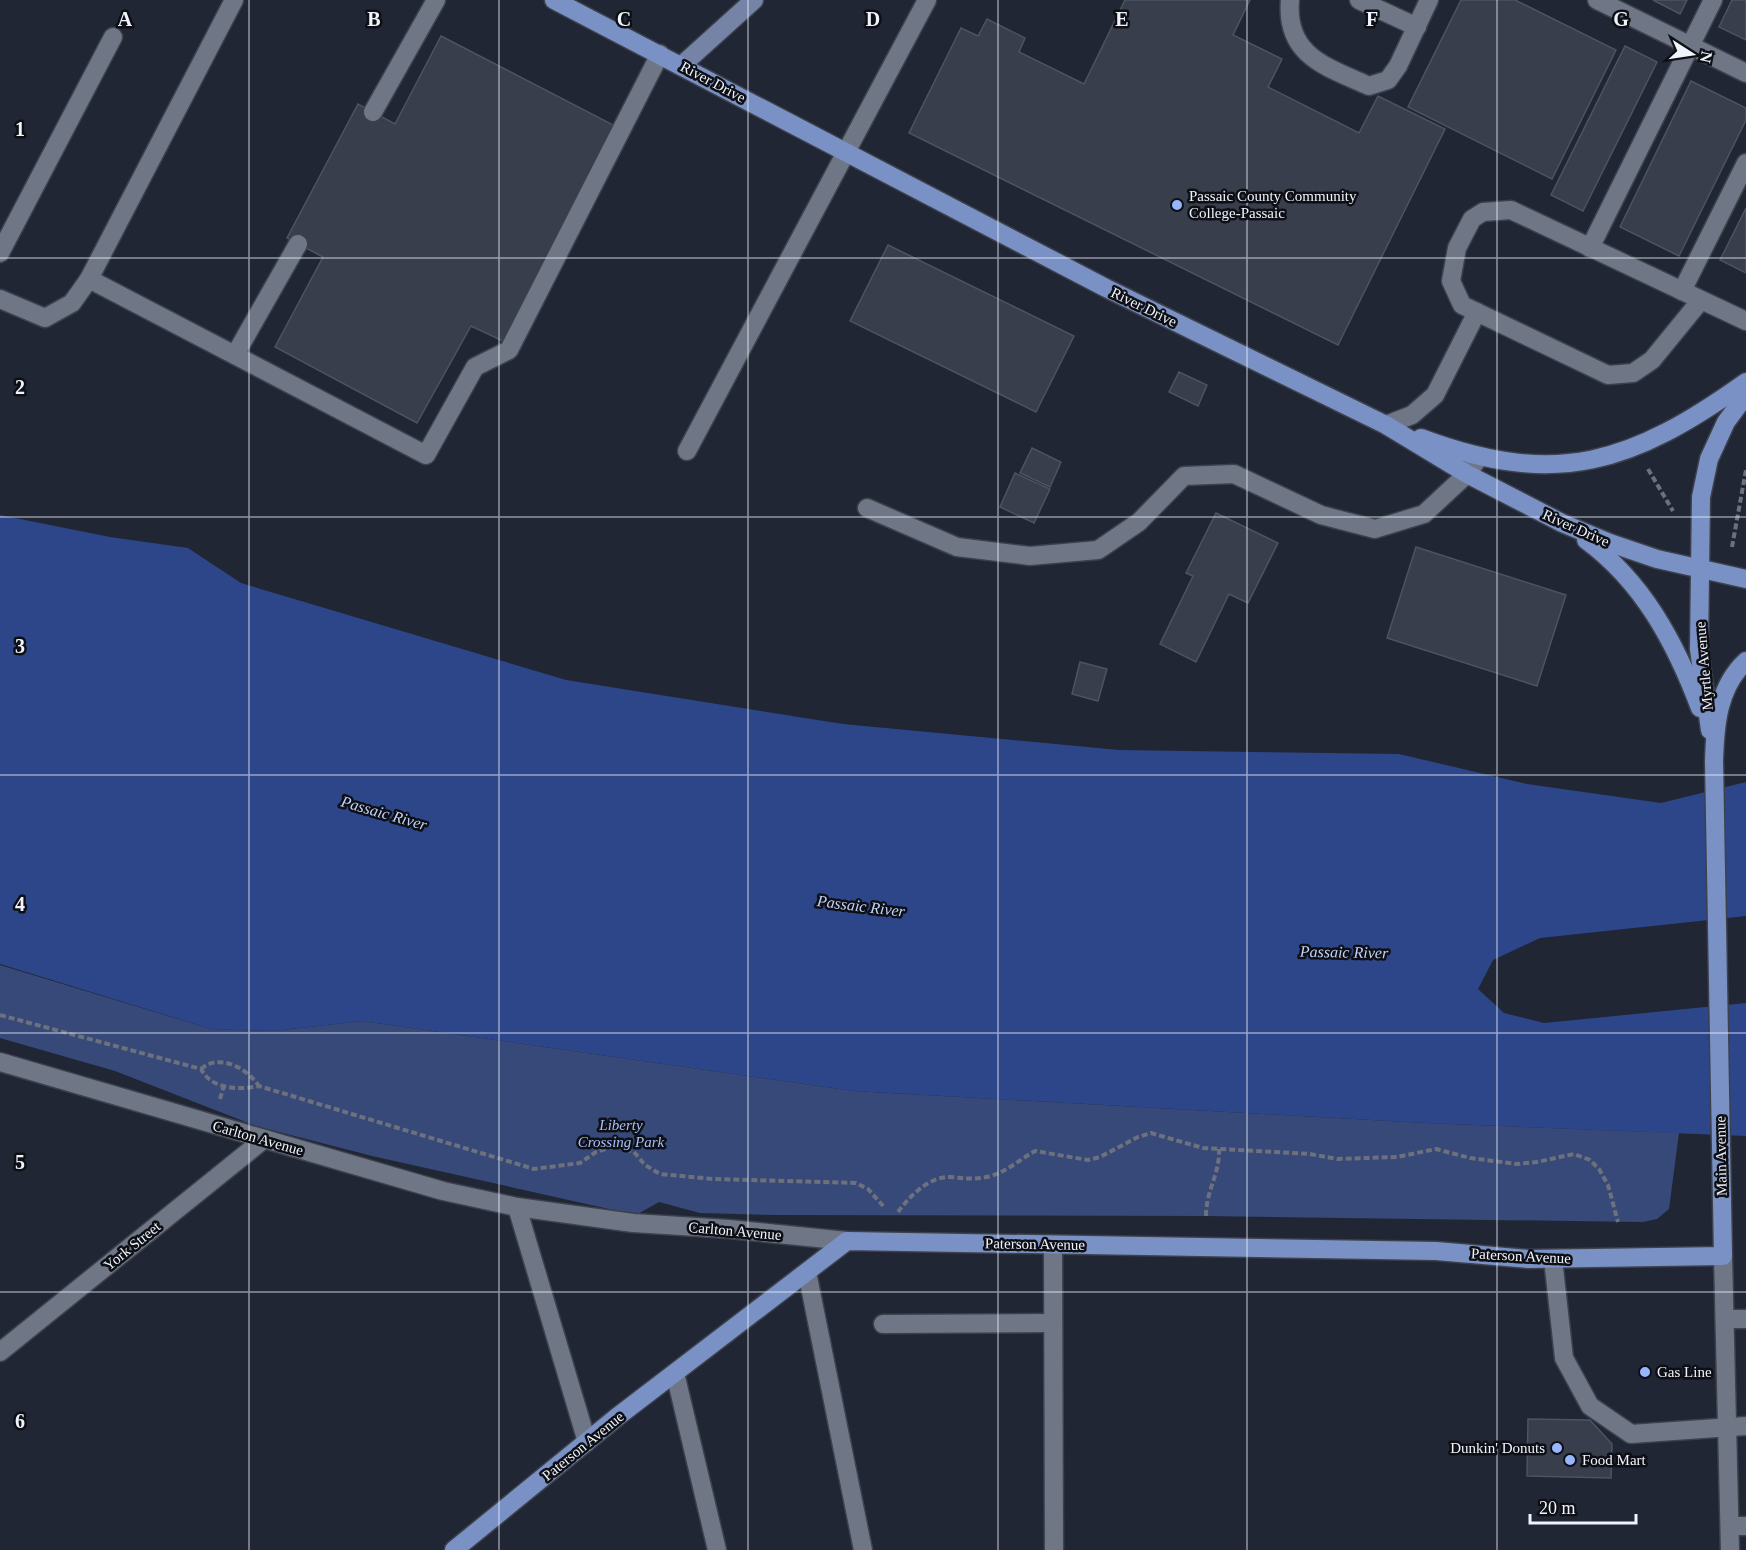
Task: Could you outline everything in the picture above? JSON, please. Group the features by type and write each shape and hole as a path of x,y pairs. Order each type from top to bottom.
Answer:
{"main road":[{"name":"River Drive","path":"554,0 1106,288 1386,425 1467,474 1562,523 1610,543 1699,570 1746,579"},
{"path":"681,66 754,0"},
{"path":"1386,425 1435,444 1480,456 1523,463 1561,465 1597,460 1629,451 1666,434 1746,382"},
{"name":"Myrtle Avenue","path":"1714,761 1700,649 1701,497 1709,459 1726,422 1746,395"},
{"path":"1562,523 1603,553 1638,588 1664,628 1686,670 1702,712 1714,761"},
{"path":"1714,761 1715,728 1722,697 1738,668 1746,661"},
{"name":"Main Avenue","path":"1714,761 1723,1256"},
{"name":"Paterson Avenue","path":"454,1550 587,1442 846,1241 1436,1251 1553,1259 1723,1256"}],"street":[{"path":"0,299 45,318 72,303 89,279 234,0"},
{"path":"373,112 436,0"},
{"path":"687,451 927,0"},
{"path":"1290,0 1289,10 1296,41 1315,61 1369,86 1388,80 1429,0"},
{"path":"1359,0 1417,27"},
{"path":"1597,0 1746,73"},
{"path":"1590,248 1713,0"},
{"path":"0,253 113,37"},
{"path":"89,279 426,455 475,368 509,350 660,54"},
{"path":"1682,291 1746,163"},
{"path":"1701,300 1652,360 1633,373 1608,375 1462,305 1451,281 1457,248 1472,219 1483,212 1510,210 1746,321"},
{"path":"234,355 298,244"},
{"path":"1386,425 1412,415 1435,395 1477,312"},
{"path":"867,508 957,547 1030,556 1098,550 1139,522 1184,476 1233,474 1321,516 1375,529 1424,514 1467,474 1480,456"},
{"name":"Carlton Avenue","path":"0,1062 443,1191 517,1207 633,1223 729,1229 846,1241"},
{"name":"York Street","path":"0,1352 263,1140"},
{"path":"517,1207 587,1442"},
{"path":"1053,1245 1054,1550"},
{"name":"Main Avenue","path":"1723,1256 1725,1319 1737,1428 1738,1526 1730,1550"},
{"path":"1553,1259 1564,1358 1590,1406 1631,1434 1737,1428"},
{"path":"807,1272 863,1550"},
{"path":"1725,1319 1746,1319"},
{"path":"884,1324 1053,1323"},
{"path":"675,1373 717,1550"}],"path":[{"path":"1637,473 1656,466"},
{"path":"1648,469 1676,516"},
{"path":"1737,549 1730,547 1746,470"},
{"path":"0,1016 201,1069"},
{"path":"201,1069 209,1062 245,1069 259,1086"},
{"path":"201,1069 204,1076 213,1082 231,1088 242,1090 259,1086 534,1169 580,1163 596,1152 616,1146 634,1152 645,1165 660,1174 713,1179 856,1183 868,1189 885,1209"},
{"path":"898,1212 921,1187 947,1176 968,1180 988,1177 1002,1172 1035,1151 1088,1160 1100,1158 1138,1137 1151,1133 1203,1148 1310,1154 1337,1160 1397,1157 1436,1149 1470,1158 1517,1164 1574,1154 1590,1160 1599,1169 1608,1185 1618,1221"},
{"path":"1206,1216 1206,1197 1220,1164 1219,1149"}],"green space":[{"name":"Liberty Crossing Park","path":"0,965 211,1029 273,1031 362,1021 854,1091 1425,1123 1679,1133 1669,1209 1657,1219 1643,1222 1206,1216 775,1215 700,1213 659,1202 636,1215 372,1156 256,1126 115,1071 0,1038"}],"water":[{"name":"Passaic River","path":"0,515 110,537 188,548 241,583 566,680 843,724 1119,750 1399,754 1527,784 1661,803 1746,782 1746,1136 1425,1123 854,1091 362,1021 273,1031 211,1029 0,964"}],"pier":[{"path":"1746,916 1746,1003 1544,1023 1504,1013 1478,989 1493,960 1540,938"}],"building":[{"path":"1125,0 1250,0 1233,35 1282,59 1268,87 1359,133 1378,96 1445,129 1338,345 909,133 961,28 978,36 987,19 1025,38 1019,52 1084,84"},
{"path":"1461,0 1515,0 1616,50 1552,179 1408,107"},
{"path":"1653,0 1687,0 1680,14"},
{"path":"1732,0 1746,0 1746,40 1719,27"},
{"path":"441,36 617,127 505,342 471,326 417,423 275,347 323,257 287,238 358,104 395,124"},
{"path":"1625,46 1657,62 1583,211 1551,195"},
{"path":"1691,81 1746,108 1746,120 1679,256 1620,227"},
{"path":"1746,208 1746,273 1720,260"},
{"path":"888,245 1074,336 1036,412 850,321"},
{"path":"1179,372 1207,385 1198,406 1169,392"},
{"path":"1032,448 1061,462 1050,487 1020,473"},
{"path":"1015,473 1050,489 1034,523 1000,507"},
{"path":"1216,513 1278,543 1248,603 1229,594 1196,662 1160,644 1193,576 1186,573"},
{"path":"1416,547 1566,595 1537,686 1387,638"},
{"path":"1080,662 1107,669 1098,701 1072,694"},
{"name":"Food Mart","path":"1528,1419 1590,1420 1612,1444 1611,1478 1527,1476"}],"place":[{"name":"Passaic County Community College-Passaic","path":"1177,205"},
{"name":"Gas Line","path":"1645,1372"},
{"name":"Dunkin' Donuts","path":"1557,1448"},
{"name":"Food Mart","path":"1570,1460"}]}
